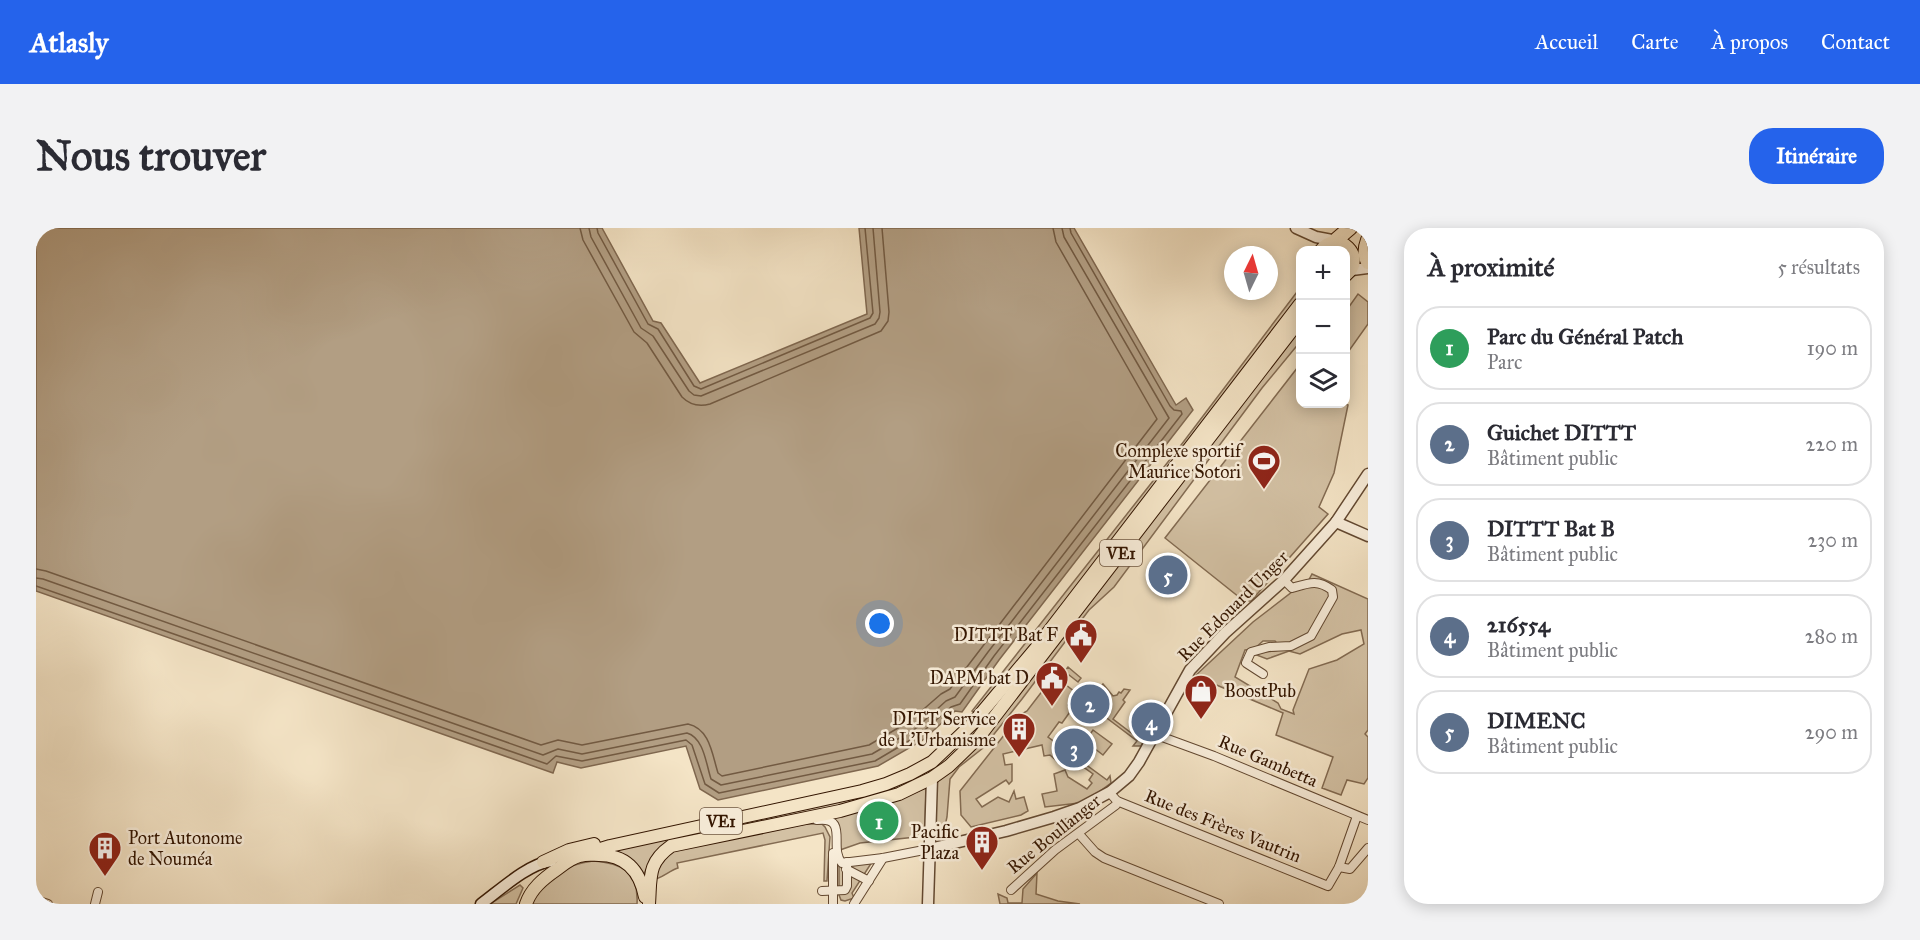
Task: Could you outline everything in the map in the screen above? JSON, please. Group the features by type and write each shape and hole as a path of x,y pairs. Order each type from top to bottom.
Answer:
{"highway":[{"path":"1335,239 1350,228"},
{"path":"1357,251 1368,229"},
{"path":"1368,240 1365,255 1368,266"}],"main road":[{"path":"1321,246 1335,239 1348,241 1357,251 1356,266 1350,271"},
{"name":"VE1","path":"577,857 610,846 806,804 886,784 932,762 972,724 1036,648 1296,309"},
{"name":"VE1","path":"647,904 653,864 670,846 849,808 899,794 930,780 949,766 979,737 1296,325"},
{"path":"930,780 930,772 968,738 972,724"},
{"path":"543,862 568,850 619,838 670,827 728,820"},
{"path":"526,904 536,886 546,876 577,857 602,855 616,857 631,866 641,881 647,904"}],"street":[{"path":"1296,228 1316,237 1335,239"},
{"path":"1296,228 1313,246"},
{"path":"1350,272 1368,266 1357,251"},
{"name":"Rue Edouard Unger","path":"847,865 851,857 929,846 1006,831 1113,797 1139,762 1190,670 1225,633 1284,580 1336,522 1368,474"},
{"path":"1336,522 1368,536"},
{"path":"1263,674 1246,663 1251,652 1269,647 1291,646 1311,636 1333,597 1332,590 1323,583 1309,583 1292,588 1284,580"},
{"name":"Rue Gambetta","path":"1154,734 1214,756 1368,820"},
{"path":"928,904 930,780"},
{"name":"Rue Boullanger","path":"1011,890 1055,850 1116,805 1113,797"},
{"name":"Rue des Frères Vautrin","path":"1113,797 1328,886 1339,867"},
{"path":"1357,816 1339,867 1350,869 1368,848"},
{"path":"775,824 826,819 831,821 836,827 837,858 869,881"},
{"path":"775,824 785,826 825,823 830,826 833,833 833,904"},
{"path":"1079,834 1095,852 1104,858 1219,904"},
{"name":"Rue Edouard Unger","path":"847,865 929,846"},
{"path":"481,904 543,862 577,857"},
{"path":"854,904 883,858"},
{"path":"822,891 845,890 847,865"},
{"path":"95,904 99,892"},
{"path":"36,900 48,904"}],"shaded area":[{"path":"1296,293 1296,305 977,714 972,711 1175,453"},
{"path":"1358,294 1368,302 1368,324 1350,349 1350,305"},
{"path":"1296,332 1296,347 1262,388 1114,587 1089,610 983,748 959,767 950,779 944,830 936,838 933,835 934,782 955,767"},
{"name":"Complexe sportif Maurice Sotori","path":"1296,370 1296,408 1347,408 1334,473 1319,507 1328,514 1251,601 1244,601 1165,538"},
{"path":"1312,574 1368,599 1368,730 1365,734 1368,737 1368,778 1364,784 1347,780 1341,795 1322,788 1333,757 1276,735 1283,713 1195,676 1253,622 1292,592 1305,587","holes":["1361,630 1364,644 1337,660 1309,669 1293,710 1294,714 1281,709 1278,703 1235,677 1245,650 1254,649 1263,641 1275,641 1282,649 1254,654 1267,659 1289,651 1300,654 1342,634"]},
{"path":"1068,667 1081,678 1078,682 1069,675 1061,684 1064,687 1066,685 1080,696 1075,703 1071,701 1068,705 1072,709 1048,737 1107,780 1110,776 1111,783 1079,803 1045,807 1042,794 1057,791 1054,774 1065,770 1068,777 1087,789 1092,783 1089,780 1093,774 1068,756 1061,765 1050,755 1044,756 1042,745 1003,754 1005,765 1012,764 1012,781 1009,784 1006,780 976,799 982,807 998,797 1009,802 1014,791 1016,799 1024,797 1028,811 1021,815 971,827 961,815 960,791 1020,715 1027,711 1050,681 1055,683"},
{"path":"1103,684 1113,696 1124,689 1130,690 1113,719 1143,742 1141,746 1133,746 1137,741 1100,713 1093,722 1085,716 1098,699 1094,695"},
{"path":"1093,730 1112,744 1103,755 1085,741"},
{"path":"925,770 923,779 888,794 832,808 676,840 650,862 643,876 608,850"},
{"path":"926,788 925,836 860,843 840,850 829,817 881,806"},
{"path":"805,824 822,824 830,837 827,881 824,881 825,840 823,833 677,863 678,868 658,879 650,880 655,867 676,848"},
{"path":"593,861 612,864 627,871 635,884 637,904 531,904 543,887 557,874 573,865"},
{"path":"872,862 852,893 854,898 841,900 839,866"},
{"path":"1037,873 1036,894 1058,901 1080,904 1000,904 998,894 1007,898 1008,903 1022,903 1023,889"},
{"path":"520,885 523,888 516,904 490,904"}],"water":[{"path":"36,228 602,228 653,321 661,323 700,383 867,314 859,228 1074,228 1176,405 1186,398 1193,410 999,660 962,712 955,711 923,740 878,766 718,800 700,789 686,746 581,768 557,762 553,773 36,591"}],"place":[{"name":"Complexe sportif Maurice Sotori","path":"1264,490"},
{"name":"DIMENC","path":"1168,575"},
{"name":"DITTT Bat F","path":"1081,664"},
{"name":"Guichet DITTT","path":"1090,704"},
{"name":"DAPM bat D","path":"1052,707"},
{"name":"BoostPub","path":"1201,720"},
{"name":"216554","path":"1151,722"},
{"name":"DITTT Bat B","path":"1074,748"},
{"name":"DITT Service de L'Urbanisme","path":"1019,758"},
{"name":"Parc du Général Patch","path":"879,821"},
{"name":"Pacific Plaza","path":"982,871"},
{"name":"Port Autonome de Nouméa","path":"105,877"}]}
